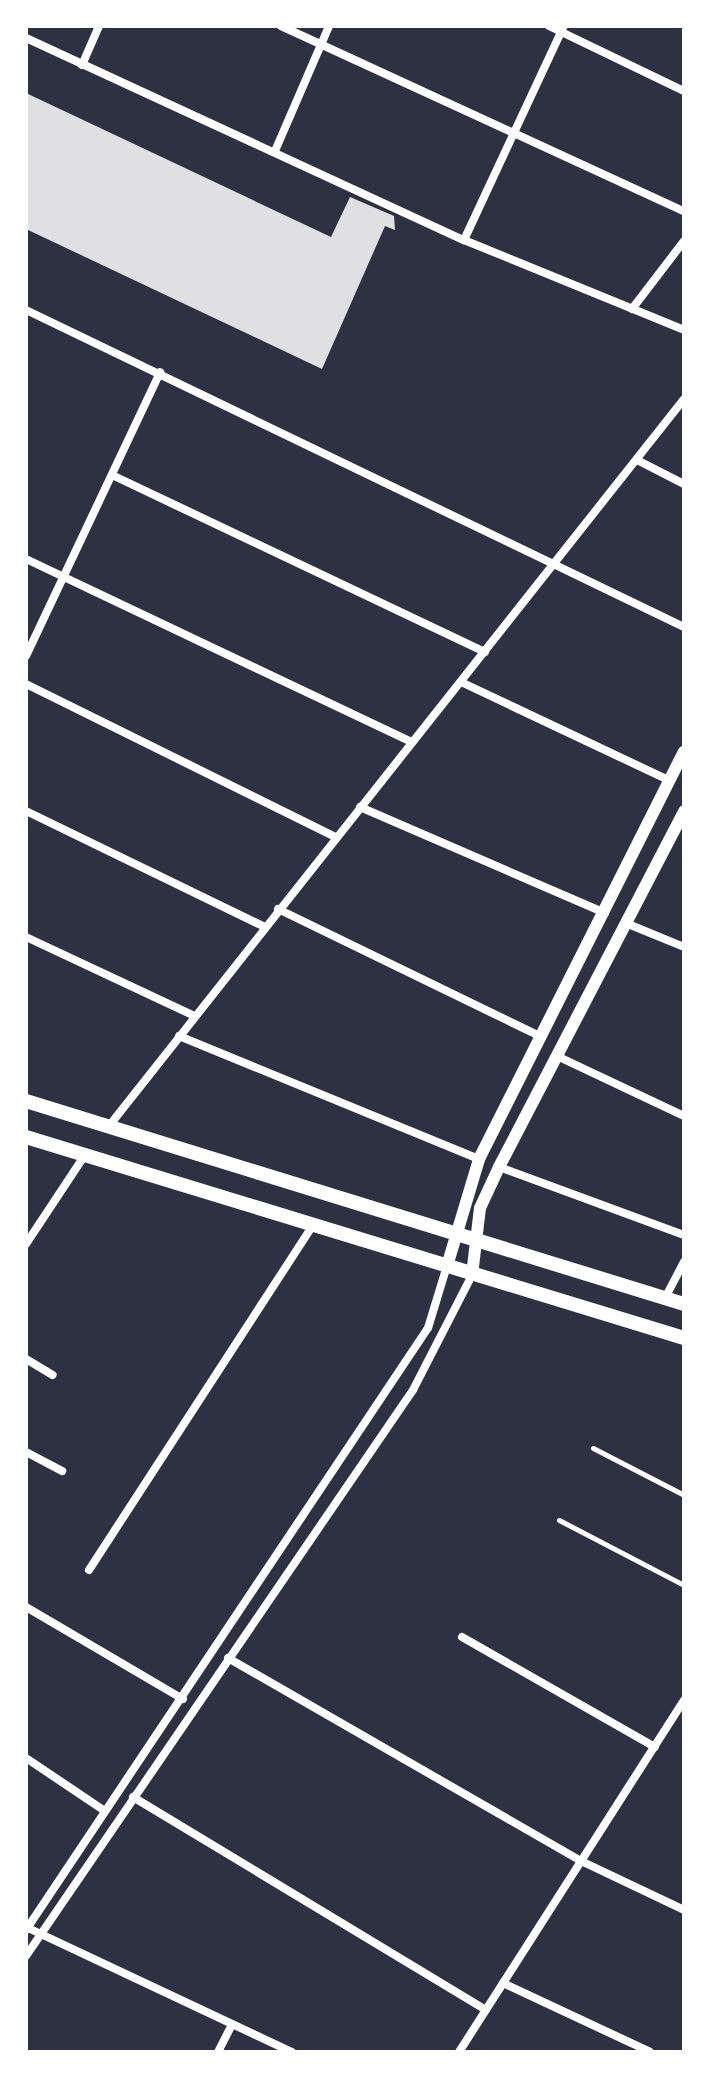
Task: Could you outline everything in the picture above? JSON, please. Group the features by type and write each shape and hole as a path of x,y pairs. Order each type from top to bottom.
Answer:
{"main road":[{"path":"26,1101 684,1304"},
{"path":"26,1137 684,1338"}],"street":[{"path":"82,65 99,26"},
{"path":"281,26 516,137 684,211"},
{"path":"275,151 329,26"},
{"path":"549,26 562,29 684,91"},
{"path":"464,240 516,137 562,29"},
{"path":"26,38 464,240 684,330"},
{"path":"632,309 684,241"},
{"path":"26,310 555,560 684,627"},
{"path":"26,656 160,372"},
{"path":"108,1127 684,399"},
{"path":"637,460 684,484"},
{"path":"112,475 485,652"},
{"path":"26,559 411,742"},
{"path":"461,682 670,781"},
{"path":"26,684 336,837"},
{"path":"292,2052 26,1928 183,1699 396,1378 439,1306 452,1234 479,1159 684,752"},
{"path":"360,807 605,913"},
{"path":"26,811 265,927"},
{"path":"26,1956 413,1390 472,1275 473,1241 499,1167 559,1057 684,811"},
{"path":"278,909 539,1036"},
{"path":"628,924 684,947"},
{"path":"26,937 195,1016"},
{"path":"179,1036 479,1159"},
{"path":"559,1057 684,1116"},
{"path":"26,1244 85,1155"},
{"path":"499,1167 684,1235"},
{"path":"89,1570 312,1226"},
{"path":"665,1298 684,1262"},
{"path":"26,1359 53,1375"},
{"path":"396,1378 413,1390"},
{"path":"26,1452 62,1471"},
{"path":"26,1607 183,1699"},
{"path":"462,1637 655,1747"},
{"path":"228,1658 581,1861 684,1910"},
{"path":"459,2052 684,1700"},
{"path":"26,1758 105,1811"},
{"path":"133,1797 486,2010"},
{"path":"503,1983 650,2052"},
{"path":"218,2052 232,2025"}],"lane":[{"path":"593,1448 684,1495"},
{"path":"559,1520 684,1585"}],"building":[{"path":"26,93 331,237 350,197 394,216 395,230 385,226 322,369 26,229"}]}
